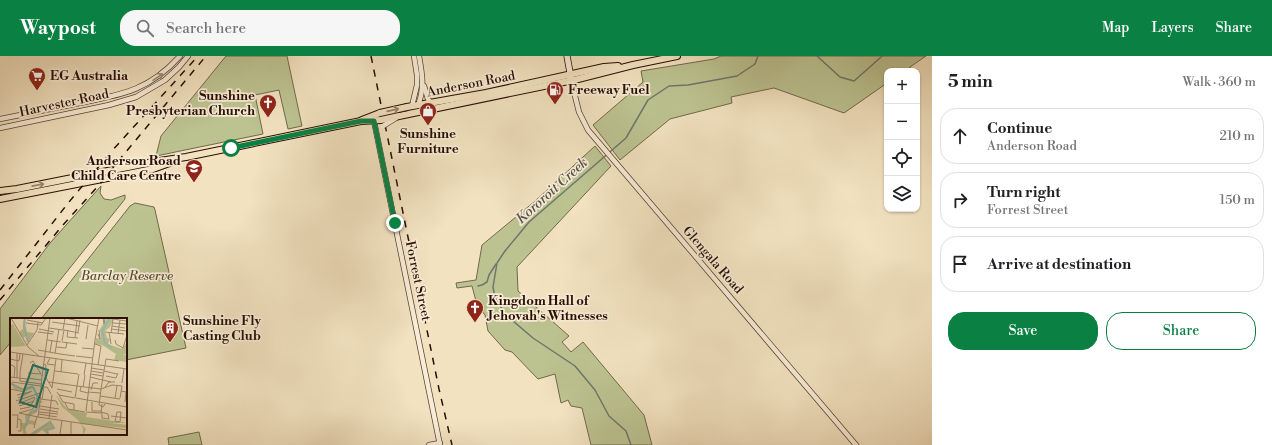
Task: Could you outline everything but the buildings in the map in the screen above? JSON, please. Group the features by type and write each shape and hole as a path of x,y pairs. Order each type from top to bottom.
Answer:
{"main road":[{"path":"567,56 571,77"},
{"name":"Anderson Road","path":"0,191 18,189 153,162 184,158 373,118 381,120 399,116 412,109 677,56"},
{"name":"Anderson Road","path":"381,120 431,103 487,95"},
{"name":"Anderson Road","path":"0,199 153,169 184,158"}],"street":[{"name":"Harvester Road","path":"0,119 102,98 132,90 164,73 180,56"},
{"name":"Harvester Road","path":"0,128 109,105 136,97 165,80 188,56"},
{"path":"412,109 417,84 414,56"},
{"path":"418,56 428,99 431,103"},
{"name":"Glengala Road","path":"571,77 579,112 583,122 596,139 856,445"},
{"path":"412,109 423,90 423,78"},
{"name":"Forrest Street","path":"373,118 440,444"},
{"path":"377,136 381,120"},
{"path":"429,445 440,444"}],"green space":[{"path":"226,56 287,56 302,126 288,129 279,90 255,95 263,134 156,156 161,136"},
{"path":"721,56 926,56 910,68 884,68 884,85 844,113 774,88 731,97 732,103 670,119 620,160 593,125 643,82 641,71 714,59"},
{"path":"595,146 611,166 517,267 518,291 569,336 562,342 571,352 583,342 644,415 652,445 591,445 582,408 571,406 568,400 561,403 555,374 538,379 512,352 505,350 488,331 485,315 477,305 472,286 457,288 456,283 476,280 482,245 534,202"},
{"path":"101,186 100,193 104,199 111,200 125,195 125,199 30,318 10,318 10,343 0,355 0,309 50,243"},
{"name":"Barclay Reserve","path":"135,203 154,207 186,348 127,360 127,318 42,318 130,206"},
{"path":"199,432 202,445 169,445 168,438"}],"waterway":[{"name":"Kororoit Creek","path":"631,445 626,431 609,416 595,390 575,366 533,338 506,315 495,298 493,287 497,263 529,222 626,138 648,100 669,86 688,85 737,76 755,64 758,56"},
{"name":"Kororoit Creek","path":"817,56 840,77 854,81 882,56"},
{"path":"478,286 487,282 489,275 496,264"}],"railway":[{"path":"0,290 69,202 110,153 198,56"},
{"path":"0,300 63,225 100,184 206,56"},
{"path":"371,56 439,389 452,445"}],"place":[{"name":"EG Australia","path":"37,91"},
{"name":"Freeway Fuel","path":"555,105"},
{"name":"Sunshine Presbyterian Church","path":"268,118"},
{"name":"Sunshine Furniture","path":"428,126"},
{"name":"Anderson Road Child Care Centre","path":"194,183"},
{"name":"Kingdom Hall of Jehovah's Witnesses","path":"475,323"},
{"name":"Sunshine Fly Casting Club","path":"170,343"}],"route":[{"path":"231,148 361,121 374,121 395,223"}]}
